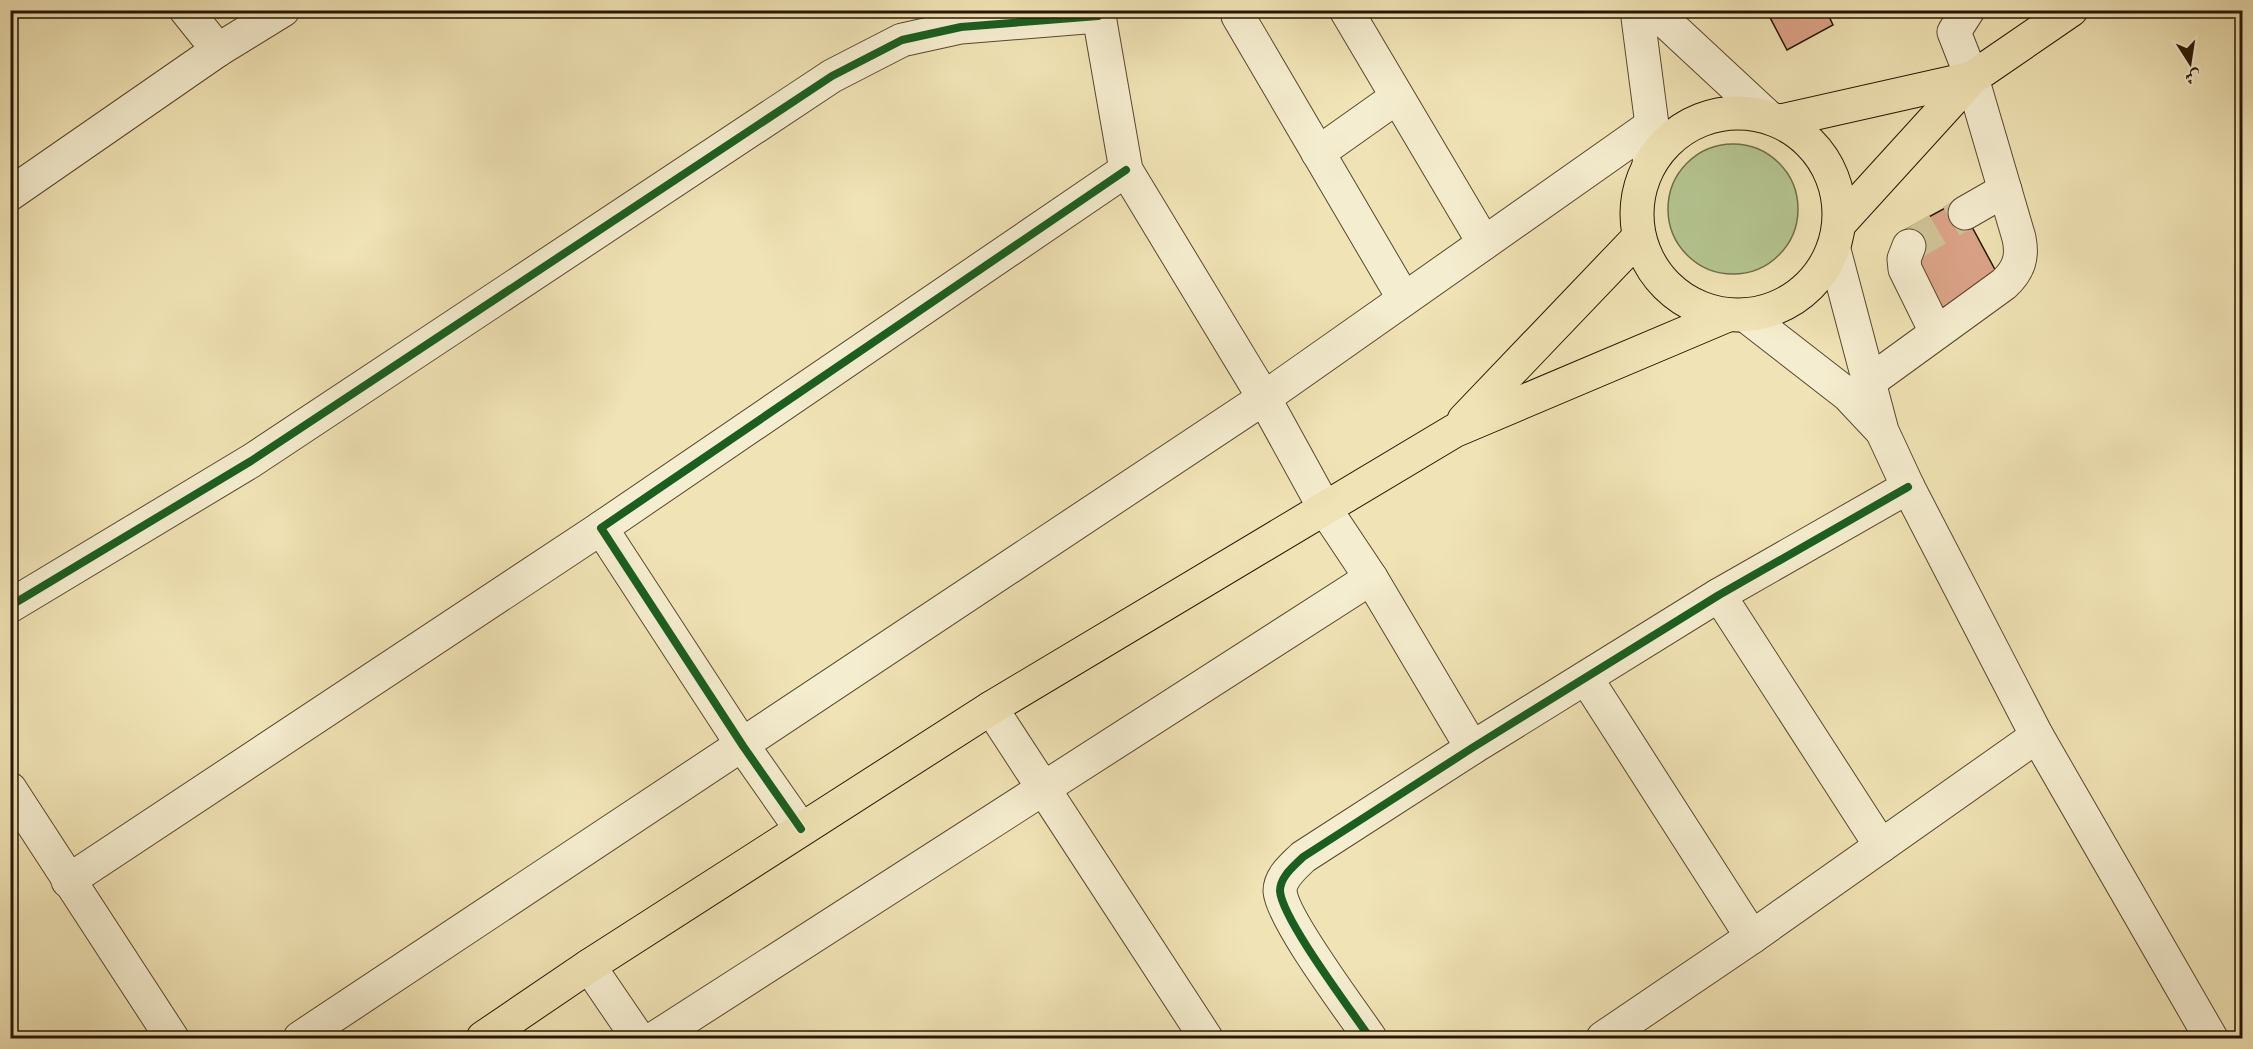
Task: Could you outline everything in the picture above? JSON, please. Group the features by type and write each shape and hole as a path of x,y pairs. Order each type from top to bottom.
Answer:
{"main road":[{"path":"483,1038 589,966 991,708 1454,431 1737,315 1774,309 1799,295 1819,275 1837,236 1972,78 2072,10"},
{"path":"1737,315 1697,307 1671,290 1651,267 1639,237 1637,205 1639,188 1649,165 1670,138 1698,120 1732,112 1773,118 1972,78"},
{"path":"1773,118 1802,135 1820,152 1839,198 1837,236"},
{"path":"1454,431 1639,237"}],"street":[{"path":"186,10 218,50"},
{"path":"10,194 218,50 283,10"},
{"path":"1243,10 1238,16 1404,299"},
{"path":"1346,10 1484,243"},
{"path":"1637,10 1652,125 1649,165"},
{"path":"1653,10 1773,118"},
{"path":"1869,382 2004,284 2019,266 2022,252 2005,190 1972,78 1954,32 1968,10"},
{"path":"10,606 251,461 832,76 902,40 961,27 1098,13 1126,170 1264,398 1324,509 1371,578 1472,748"},
{"path":"1318,153 1398,97"},
{"path":"300,1038 1264,398 1652,125"},
{"path":"68,881 601,528 1126,170"},
{"path":"1965,213 2005,190"},
{"path":"1837,236 1882,431 1908,487 2037,736 2211,1038"},
{"path":"1909,246 1905,252 1904,263 1936,332"},
{"path":"1737,315 1848,395 1882,431"},
{"path":"1370,1038 1288,917 1280,892 1283,878 1303,858 1472,748 1719,596 1908,487"},
{"path":"601,528 743,746 801,829"},
{"path":"655,1038 1371,578"},
{"path":"1719,596 1881,846"},
{"path":"1586,678 1752,937"},
{"path":"991,708 1206,1038"},
{"path":"1610,1037 2037,736"},
{"path":"10,789 172,1038"},
{"path":"589,966 638,1038"}],"green space":[{"path":"1733,144 1758,149 1779,163 1793,184 1798,209 1793,234 1779,255 1758,269 1733,274 1708,269 1687,255 1673,234 1668,209 1673,184 1687,163 1708,149"}],"building":[{"path":"1766,10 1826,10 1833,25 1787,50"},
{"path":"1958,201 1999,277 1942,308 1901,232"}],"tunnel":[{"path":"1909,246 1965,213"}],"cycle path":[{"path":"10,606 251,461 832,76 902,40 961,27 1098,16"},
{"path":"801,829 743,746 601,528 1126,170"},
{"path":"1370,1038 1292,922 1280,891 1291,868 1303,857 1472,748 1719,595 1908,487"}]}
